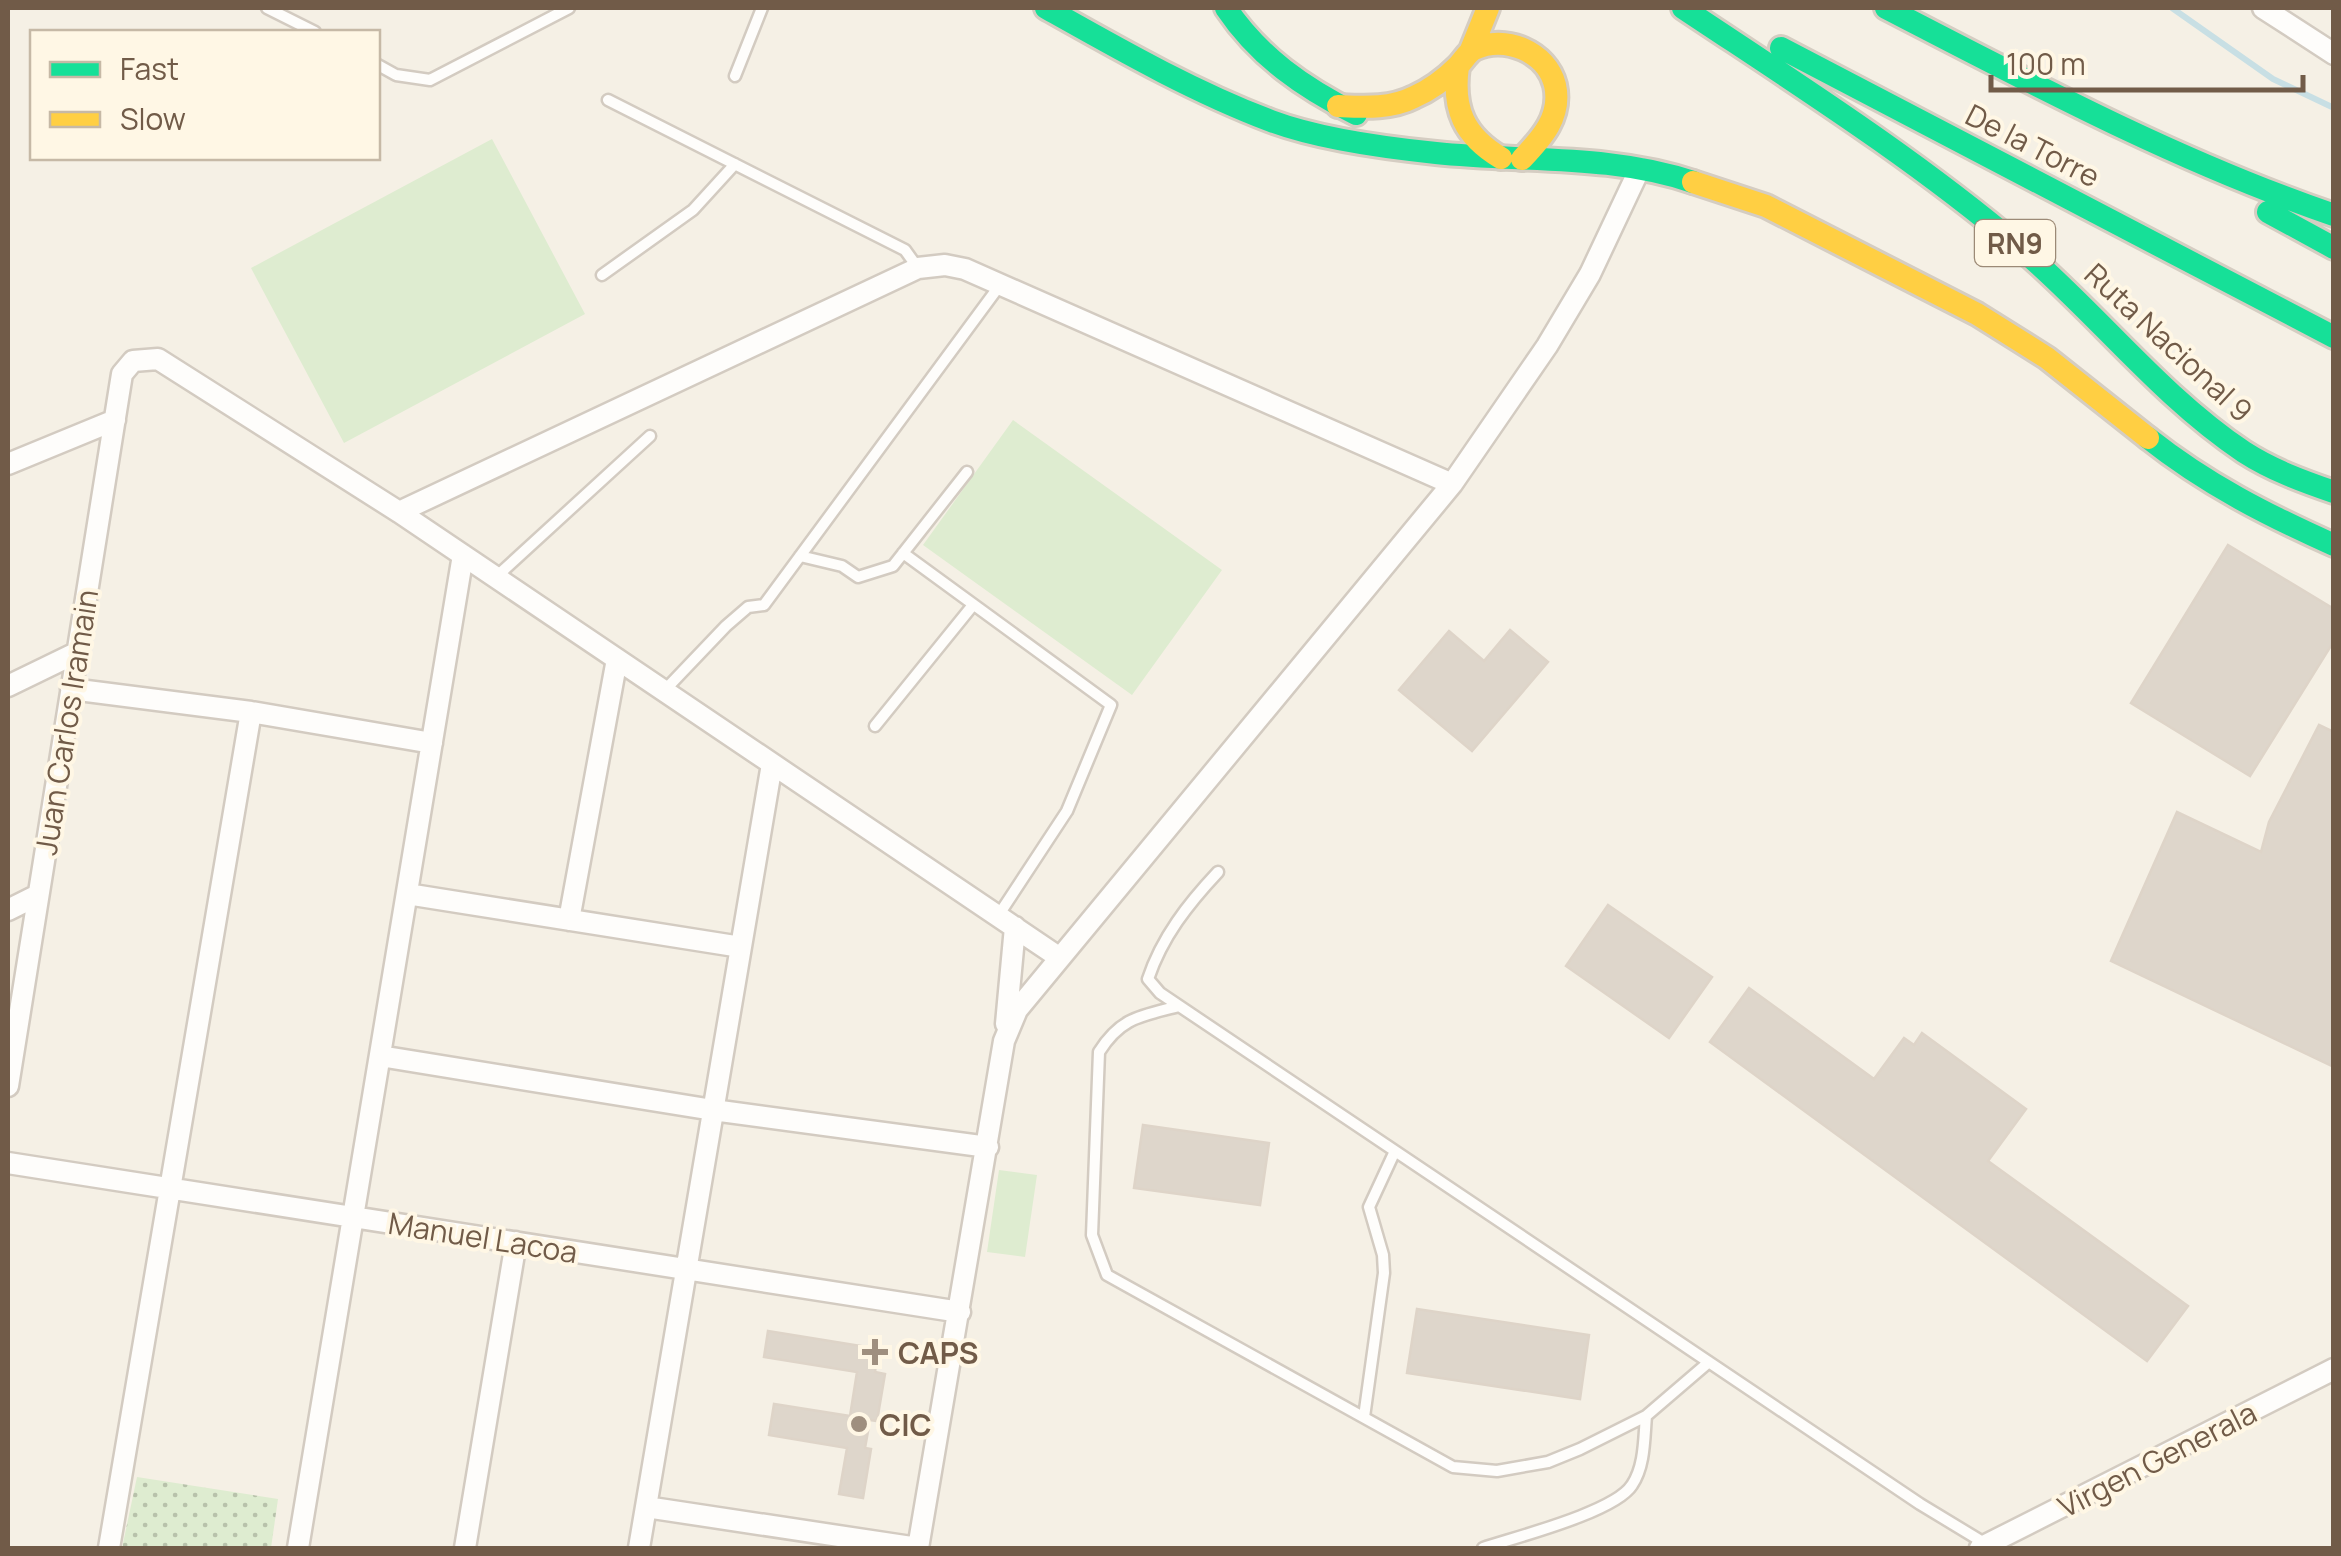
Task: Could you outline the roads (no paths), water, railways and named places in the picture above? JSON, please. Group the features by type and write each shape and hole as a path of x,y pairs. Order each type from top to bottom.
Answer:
{"main road":[{"path":"1046,8 1151,67 1256,116 1356,141 1434,154 1640,168 1766,206 1965,308 2048,358 2216,488 2253,510 2334,545"},
{"path":"1226,8 1263,55 1338,106 1434,154"},
{"path":"1488,8 1454,89 1456,107 1467,133 1481,148 1513,160"},
{"name":"Ruta Nacional 9","path":"1682,8 1857,124 1968,205 2042,265 2226,440 2270,466 2334,492"},
{"name":"De la Torre","path":"1703,8 2334,337"},
{"path":"1886,8 2123,129 2334,215"},
{"path":"1338,106 1382,107 1412,98 1465,58 1502,43 1531,51 1552,72 1558,99 1549,129 1513,160"},
{"name":"De la Torre","path":"2123,129 2334,248"}],"street":[{"path":"2263,8 2334,54"},
{"path":"1004,1040 1017,1010 1452,484 1547,346 1590,274 1640,168"},
{"path":"399,512 918,268 945,264 1000,284 1452,484"},
{"name":"Juan Carlos Iramain","path":"8,1086 122,374 133,361 158,359 399,512"},
{"path":"8,464 115,420"},
{"path":"399,512 1060,958"},
{"path":"298,1548 463,555"},
{"path":"8,686 78,652"},
{"path":"569,920 618,660"},
{"path":"71,689 251,712 432,743"},
{"path":"109,1548 251,712"},
{"path":"639,1548 772,764"},
{"path":"406,894 741,947"},
{"path":"8,910 38,895"},
{"path":"646,1507 918,1548 1004,1040 1006,922"},
{"path":"380,1056 713,1110 988,1147"},
{"name":"Manuel Lacoa","path":"8,1162 960,1312"},
{"path":"465,1548 516,1242"},
{"name":"Virgen Generala","path":"1984,1547 2334,1370"}],"lane":[{"path":"267,8 311,30"},
{"path":"380,66 396,75 430,80 569,8"},
{"path":"735,76 762,8"},
{"path":"608,100 906,250 918,268"},
{"path":"602,275 693,210 735,164"},
{"path":"664,692 748,607 764,606 1000,284"},
{"path":"496,577 650,436"},
{"path":"800,556 842,566 858,577 893,566 967,472"},
{"path":"903,553 1111,705 1068,811 1006,922"},
{"path":"874,726 973,604"},
{"path":"1218,872 1186,906 1156,955 1148,979 1160,994 1984,1547"},
{"path":"1179,1006 1126,1020 1098,1052 1092,1234 1107,1275 1453,1467 1497,1471 1548,1462 1646,1416 1709,1362"},
{"path":"1364,1418 1384,1273 1369,1207 1395,1151"},
{"path":"1483,1548 1612,1504 1631,1488 1640,1470 1646,1416"}],"waterway":[{"path":"2172,8 2273,79 2334,108"}],"place":[{"name":"CAPS","path":"875,1352"},
{"name":"CIC","path":"859,1424"}]}
